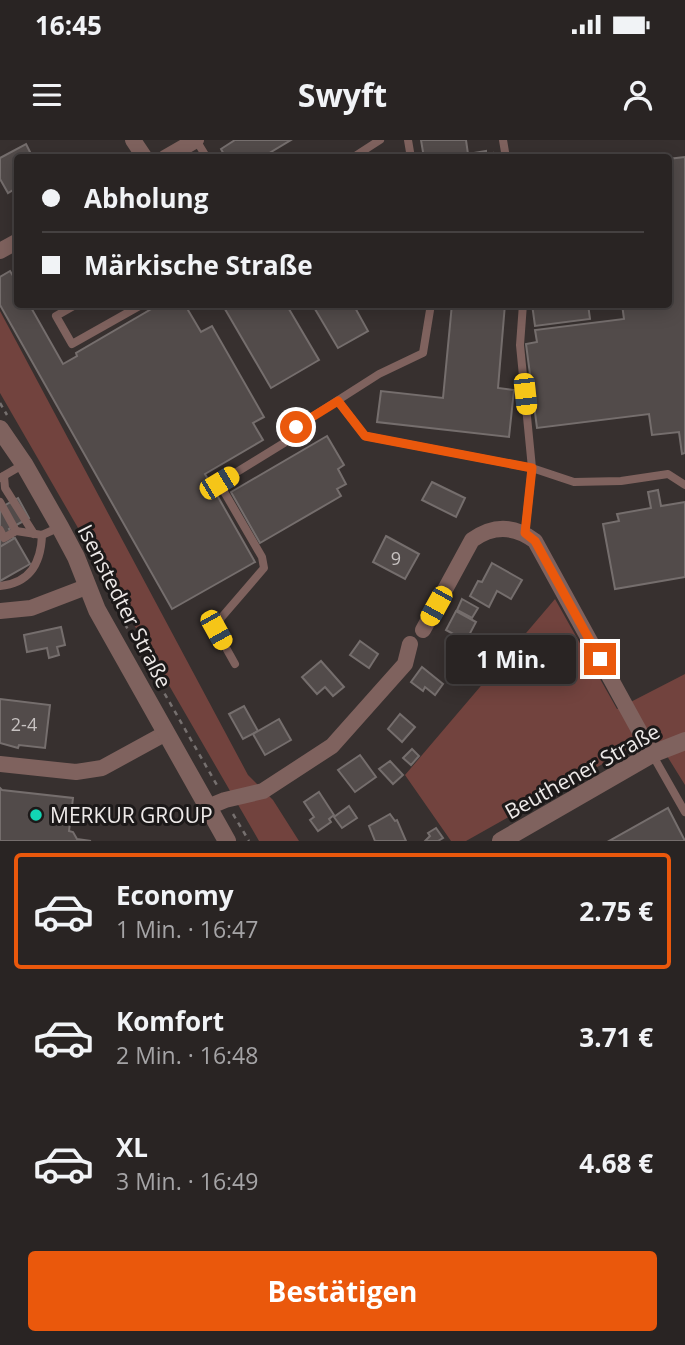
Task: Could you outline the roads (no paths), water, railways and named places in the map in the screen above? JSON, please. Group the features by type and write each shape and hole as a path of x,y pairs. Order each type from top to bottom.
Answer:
{"street":[{"path":"172,154 196,140"},
{"name":"Isenstedter Straße","path":"2,428 76,557 97,610 228,841"},
{"path":"423,630 471,540 484,532 504,527 525,533 535,541 652,754"},
{"path":"0,611 31,608 86,587"},
{"path":"208,807 263,791 332,746 405,664 410,644"},
{"path":"0,764 76,772 102,768 166,733"},
{"name":"Beuthener Straße","path":"500,841 652,754 685,741"}],"lane":[{"path":"358,154 380,140"},
{"path":"70,308 56,316 72,344 136,308"},
{"path":"235,664 216,630 221,618 264,568 262,557 219,483 284,443 296,427 379,374 423,353 430,308"},
{"path":"523,308 520,345 532,468 525,533"},
{"path":"338,401 365,436 532,468 573,482 621,481 668,474 685,485"},
{"path":"0,586 8,586 34,570 41,556 38,535 5,488 2,477 23,464"},
{"path":"0,502 16,531"},
{"path":"1,536 16,531 38,535 60,527"},
{"path":"652,754 685,812"}],"place":[{"name":"MERKUR GROUP","path":"36,815"}]}
